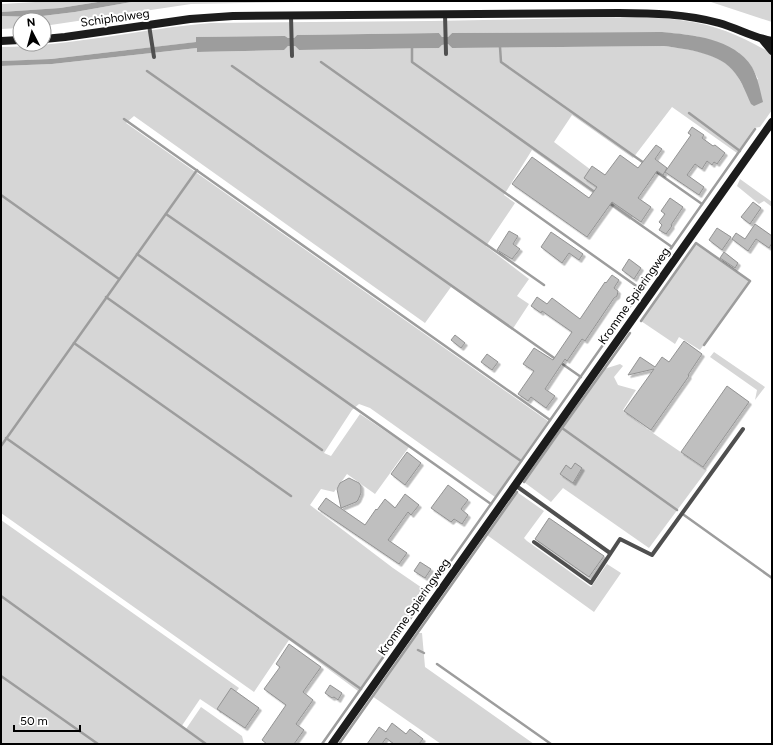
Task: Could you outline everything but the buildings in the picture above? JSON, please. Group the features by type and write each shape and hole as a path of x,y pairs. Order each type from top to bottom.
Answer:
{"main road":[{"name":"Schipholweg","path":"52,38 190,19 291,16 619,12 684,16 722,24 762,39 772,41"},
{"name":"Schipholweg","path":"762,39 772,51"},
{"path":"1,41 12,40"},
{"name":"Kromme Spieringweg","path":"332,744 772,122"}],"lane":[{"path":"445,14 446,54"},
{"path":"291,16 292,56"},
{"path":"149,25 153,55"},
{"path":"534,542 591,583 620,539 652,555 743,429"},
{"path":"516,485 610,553"}],"shaded area":[{"path":"53,1 104,1 60,8 1,12 1,4"},
{"path":"104,1 137,1 52,15 52,12 12,12 12,16 1,16 1,12 60,8"},
{"path":"137,1 354,1 191,4 52,25 52,15"},
{"path":"700,1 772,1 772,22 711,2"},
{"path":"1,16 12,16 12,28 1,29"},
{"path":"637,17 674,19 708,25 749,41 772,55 772,110 760,127 754,128 737,153 672,107 633,158 572,115 554,142 640,207 630,220 532,150 504,195 515,203 486,246 529,279 517,296 529,304 512,330 451,287 425,323 134,116 126,123 548,421 495,497 370,408 359,404 352,410 324,453 331,456 360,414 409,447 375,494 347,474 334,492 321,489 310,505 393,568 428,592 358,691 289,640 254,692 1,513 1,66 52,64 197,48 198,52 283,50 288,46 295,46 299,50 439,48 442,45 448,44 452,48 664,46 702,53 720,60 735,72 743,86 758,79 751,66 738,52 696,36 662,32 452,33 448,37 442,37 439,33 297,35 294,38 288,38 285,36 196,37 197,42 51,59 3,61 1,61 1,47 12,47 12,52 52,52 52,44 211,23"},
{"path":"662,32 712,40 735,50 744,57 752,67 763,102 754,106 751,104 735,73 729,66 721,61 702,53 664,46 452,48 448,44 442,45 439,48 299,50 295,46 288,46 284,50 197,52 197,48 52,64 1,66 1,61 51,59 196,42 196,37 285,36 288,38 294,38 297,35 439,33 442,37 448,37 452,33"},
{"path":"740,179 772,202 772,207 764,201 759,204 737,186"},
{"path":"696,243 750,281 700,350 679,337 675,344 641,321"},
{"path":"714,352 765,387 755,400 757,390 710,357"},
{"path":"620,364 623,366 614,377 618,385 636,390 623,410 647,429 707,470 649,548 563,488 551,502 524,482 604,369"},
{"path":"517,492 544,511 524,538 527,541 591,587 607,564 621,573 594,612 487,535"},
{"path":"1,520 239,688 221,713 200,699 181,727 205,742 186,729 201,707 242,736 244,744 1,744"},
{"path":"418,633 422,633 425,667 534,744 441,744 372,696"}],"waterway":[{"path":"500,47 501,62 644,163"},
{"path":"412,48 412,62 596,193"},
{"path":"321,62 642,290"},
{"path":"232,66 544,285"},
{"path":"147,71 557,360"},
{"path":"689,113 740,151"},
{"path":"124,119 550,420"},
{"path":"322,744 755,129"},
{"path":"1,446 197,170"},
{"path":"655,171 702,204"},
{"path":"1,195 119,279"},
{"path":"608,202 672,247"},
{"path":"166,214 521,461"},
{"path":"641,321 696,243 750,281 704,345"},
{"path":"137,254 491,504"},
{"path":"106,297 322,450"},
{"path":"562,428 630,333"},
{"path":"74,343 291,496"},
{"path":"561,363 581,377"},
{"path":"524,482 562,428 677,510"},
{"path":"6,438 361,689"},
{"path":"339,744 517,492"},
{"path":"684,515 772,578"},
{"path":"1,596 206,744"},
{"path":"418,650 424,653"},
{"path":"437,664 551,744"},
{"path":"1,676 98,744"}]}
